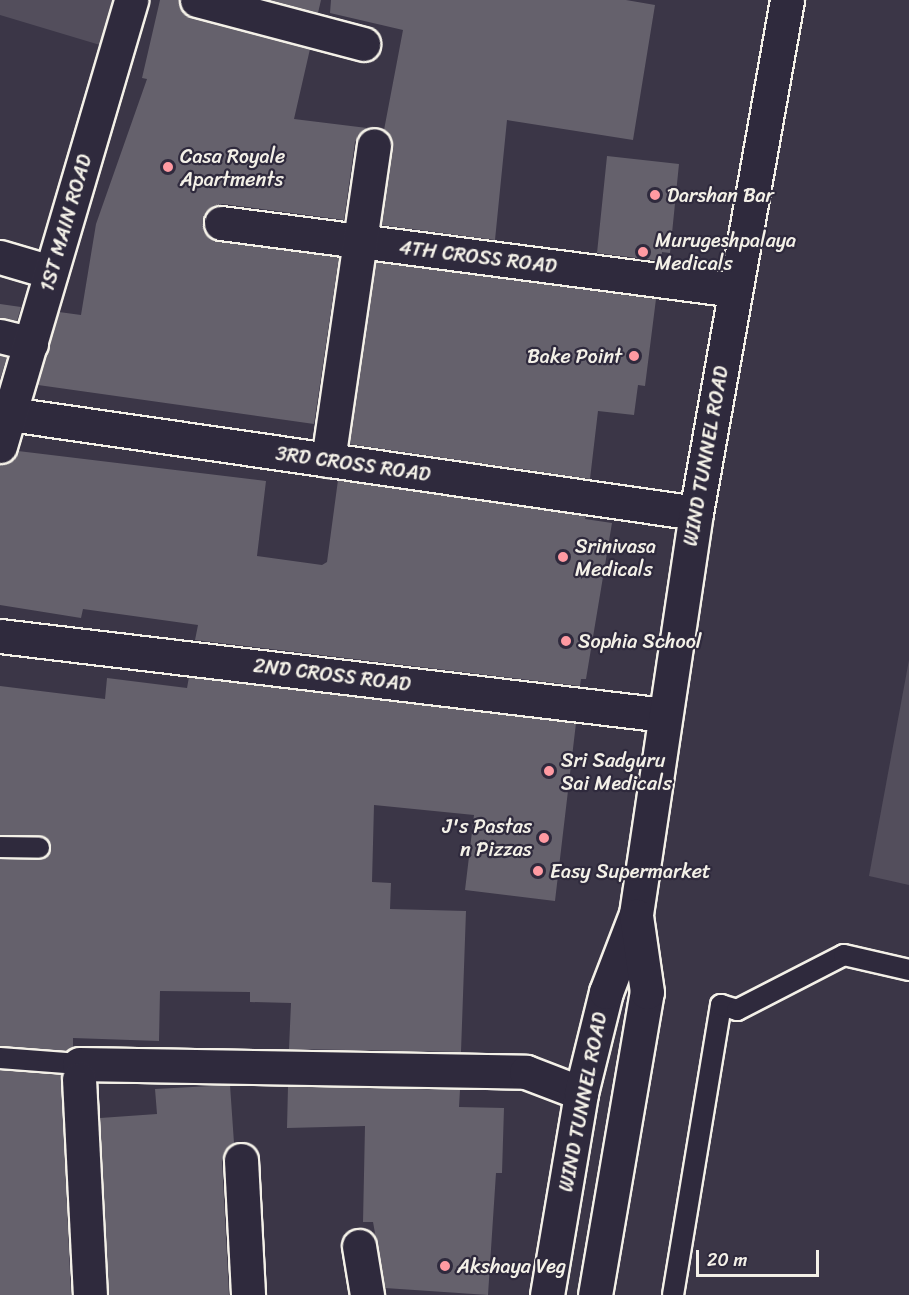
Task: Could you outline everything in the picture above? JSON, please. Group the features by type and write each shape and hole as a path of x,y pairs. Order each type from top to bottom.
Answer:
{"street":[{"name":"1ST MAIN ROAD","path":"0,446 131,0"},
{"path":"197,0 363,44"},
{"name":"WIND TUNNEL ROAD","path":"547,1295 581,1093 606,992 636,914 696,513 787,0"},
{"path":"328,460 358,241 374,145"},
{"name":"4TH CROSS ROAD","path":"221,224 735,290"},
{"path":"0,257 51,272"},
{"path":"0,336 31,344"},
{"name":"3RD CROSS ROAD","path":"9,414 696,513"},
{"name":"2ND CROSS ROAD","path":"0,636 664,715"},
{"name":"WIND TUNNEL ROAD","path":"595,1295 647,992 636,914"},
{"path":"90,1295 79,1072 526,1072 581,1093"},
{"path":"241,1160 248,1295"},
{"path":"359,1246 367,1295"}],"lane":[{"path":"0,847 39,848"},
{"path":"674,1295 721,1005 737,1010 844,955 909,970"},
{"path":"0,1058 79,1072"}],"shaded area":[{"path":"0,0 113,0 100,45 0,15"},
{"path":"909,660 909,885 869,876"}],"building":[{"path":"160,0 179,0 183,13 192,18 310,49 294,119 367,128 355,142 344,220 223,204 213,206 203,220 204,231 218,241 339,257 314,424 38,385 59,312 81,315 96,224 147,79 142,78"},
{"path":"270,0 321,0 318,13"},
{"path":"331,0 626,0 655,5 633,140 507,120 495,240 381,225 393,148 391,138 384,130 403,30 330,13"},
{"path":"607,156 679,164 670,253 662,252 661,261 597,253"},
{"path":"376,262 656,299 645,386 638,385 634,415 598,411 590,479 349,444"},
{"path":"0,304 21,307 17,321 0,318"},
{"path":"0,355 7,357 0,379"},
{"path":"18,451 266,481 257,556 322,565 327,562 338,480 586,516 585,519 612,523 586,679 581,679 580,686 195,640 198,625 83,609 81,618 0,605 0,464 12,460"},
{"path":"189,677 576,723 555,901 465,890 474,815 374,805 372,882 391,883 390,909 466,911 461,1052 289,1049 291,1003 250,1002 250,992 160,991 159,1041 73,1038 73,1047 66,1051 0,1046 0,859 39,860 49,855 51,848 40,836 0,835 0,686 105,699 107,678 187,688"},
{"path":"0,1070 61,1075 71,1295 0,1295"},
{"path":"230,1085 234,1143 225,1151 222,1161 229,1295 109,1295 100,1118 157,1114 155,1089"},
{"path":"288,1086 460,1090 459,1107 504,1108 502,1173 496,1173 488,1295 385,1288 373,1222 363,1222 365,1126 287,1128"}],"place":[{"name":"Casa Royale Apartments","path":"168,167"},
{"name":"Darshan Bar","path":"655,195"},
{"name":"Murugeshpalaya Medicals","path":"643,252"},
{"name":"Bake Point","path":"634,356"},
{"name":"Srinivasa Medicals","path":"563,557"},
{"name":"Sophia School","path":"566,641"},
{"name":"Sri Sadguru Sai Medicals","path":"549,771"},
{"name":"J's Pastas n Pizzas","path":"544,838"},
{"name":"Easy Supermarket","path":"538,871"},
{"name":"Akshaya Veg","path":"445,1266"}]}
